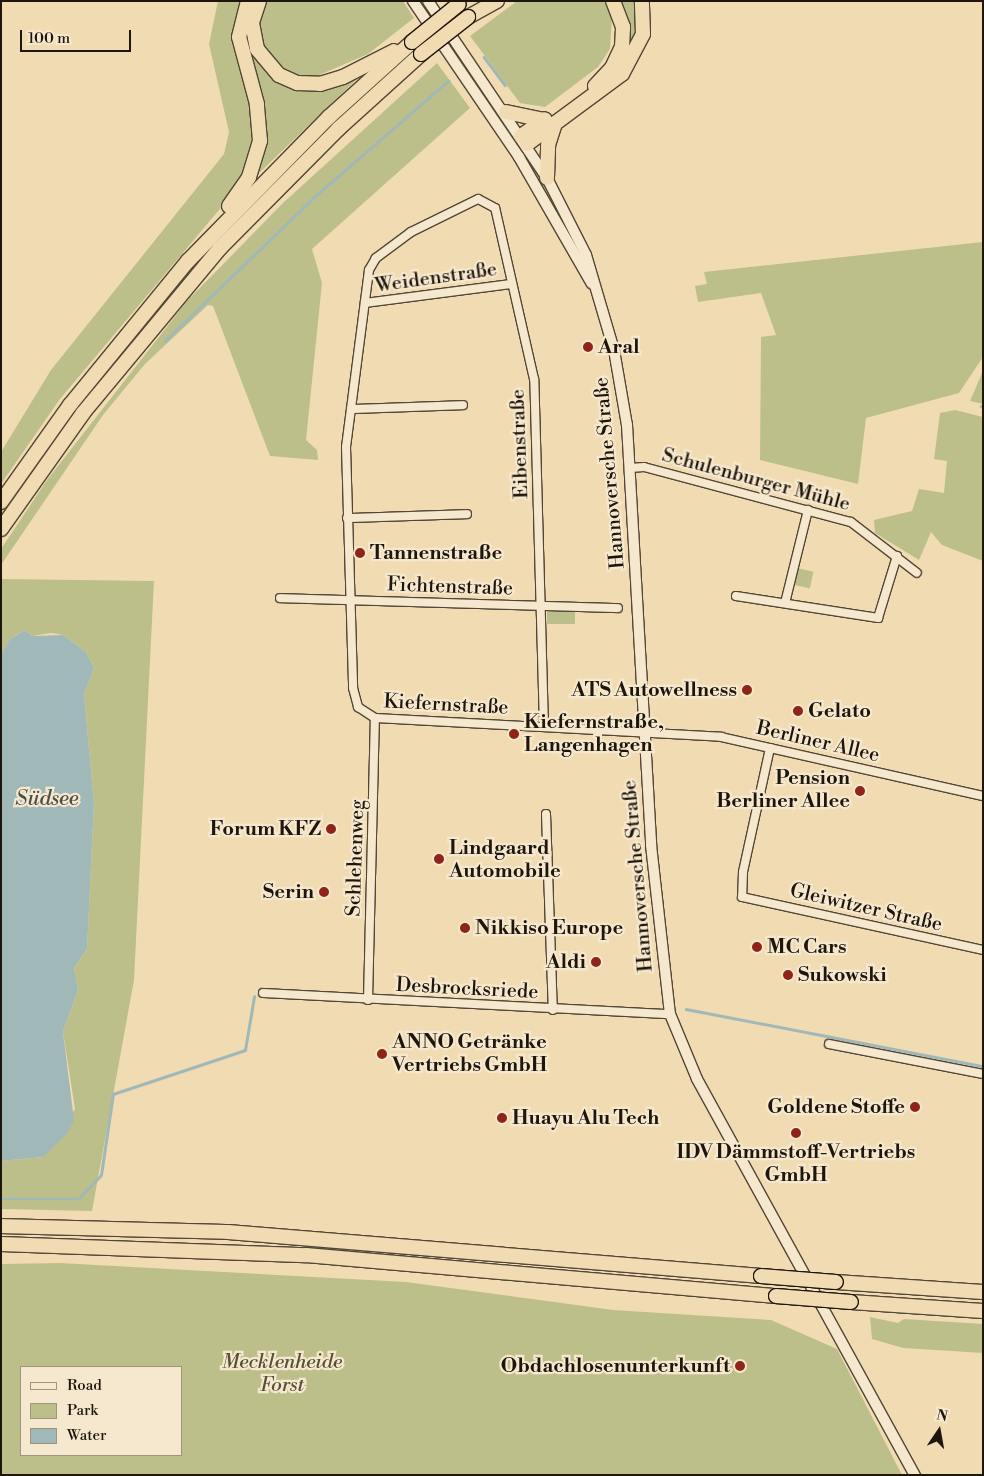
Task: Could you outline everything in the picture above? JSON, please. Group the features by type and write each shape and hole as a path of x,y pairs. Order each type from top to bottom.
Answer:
{"highway":[{"path":"188,261 194,246 246,182 260,141 259,113 239,37 248,1"},
{"path":"259,1 252,23 257,49 279,75 296,83 320,84 343,77 412,42"},
{"path":"1,529 82,413 220,248 338,129 421,54 487,1"},
{"path":"468,17 497,1"},
{"path":"547,178 549,122 593,88 616,63 623,36 613,1"},
{"path":"518,143 622,74 643,34 642,1"},
{"path":"1,502 70,405 188,261 329,117 412,42 460,2"},
{"path":"506,112 549,122"},
{"path":"1,1226 257,1234 760,1276 983,1292"},
{"path":"1,1244 306,1255 776,1296 983,1311"}],"main road":[{"name":"Hannoversche Straße","path":"413,1 518,143 547,178 586,255 621,381 630,468 645,731 670,1014 697,1079 915,1475"},
{"name":"Hannoversche Straße","path":"428,1 506,112 518,143 594,286"}],"street":[{"name":"Eibenstraße","path":"365,303 370,270 376,258 411,232 478,199 495,208 534,379 544,727"},
{"name":"Weidenstraße","path":"365,303 511,284"},
{"path":"349,599 347,518 350,409 365,303"},
{"path":"350,409 463,405"},
{"name":"Schulenburger Mühle","path":"630,468 644,467 857,524 918,573"},
{"path":"785,603 808,510"},
{"path":"347,518 467,514"},
{"path":"736,596 878,618 897,556"},
{"name":"Fichtenstraße","path":"280,598 618,608"},
{"name":"Kiefernstraße","path":"349,599 354,697 362,711 375,718 645,731"},
{"name":"Schlehenweg","path":"368,1000 375,718"},
{"name":"Berliner Allee","path":"645,731 721,737 983,796"},
{"name":"Gleiwitzer Straße","path":"770,748 743,872 742,897 983,950"},
{"path":"546,814 553,1010"},
{"name":"Desbrocksriede","path":"263,993 553,1010 670,1014"},
{"path":"830,1044 983,1074"}],"green space":[{"path":"218,1 243,1 235,37 251,105 251,157 235,191 60,399 1,484 1,452 51,370 224,154 229,132 209,44"},
{"path":"265,1 403,1 414,18 368,54 317,76 299,75 283,69 262,47 259,24"},
{"path":"517,1 604,1 612,15 610,49 598,67 545,107 520,103 470,36"},
{"path":"619,1 638,1 640,29 625,65 578,101 618,65"},
{"path":"244,21 262,66 276,79 359,77 257,175 259,160"},
{"path":"437,63 470,108 312,249 322,283 306,440 317,450 318,460 270,456 213,306 208,305 145,364 103,415 1,565 1,549 47,480 187,301 283,203"},
{"path":"524,149 542,176 576,246 527,161"},
{"path":"983,242 983,357 959,393 866,418 858,484 760,460 761,337 776,335 761,293 698,302 695,286 707,284 704,272"},
{"path":"983,374 983,404 970,401"},
{"path":"955,410 983,417 983,561 942,545 931,532 919,560 875,533 874,520 912,511 919,489 944,493 947,461 934,459 940,413"},
{"path":"797,568 814,572 810,588 793,585"},
{"path":"1,579 154,581 134,980 92,1211 1,1209 1,1161 43,1157 75,1109 63,1032 78,990 74,968 87,949 94,803 84,694 94,668 86,652 63,635 51,633 32,636 25,630 9,640 1,655"},
{"path":"547,610 575,610 575,624 547,624"},
{"name":"Mecklenheide Forst","path":"60,1263 406,1282 613,1310 771,1320 837,1349 902,1475 1,1475 1,1264"},
{"path":"870,1317 898,1323 904,1319 983,1324 983,1353 903,1348 872,1339"}],"water":[{"name":"Südsee","path":"25,630 32,636 63,635 86,652 94,668 84,694 94,803 87,949 74,968 78,990 63,1032 74,1120 68,1133 43,1157 1,1161 1,655 9,640"}],"waterway":[{"path":"484,57 505,85"},
{"path":"165,341 313,198 448,81"},
{"path":"1,1199 78,1199 101,1175 113,1094 245,1050 254,997"},
{"path":"686,1009 983,1066"}],"place":[{"name":"Aral","path":"588,347"},
{"name":"Tannenstraße","path":"360,553"},
{"name":"ATS Autowellness","path":"747,690"},
{"name":"Gelato","path":"798,711"},
{"name":"Kiefernstraße, Langenhagen","path":"514,734"},
{"name":"Pension Berliner Allee","path":"860,791"},
{"name":"Forum KFZ","path":"331,829"},
{"name":"Lindgaard Automobile","path":"439,859"},
{"name":"Serin","path":"324,892"},
{"name":"Nikkiso Europe","path":"465,928"},
{"name":"MC Cars","path":"757,947"},
{"name":"Aldi","path":"596,962"},
{"name":"Sukowski","path":"788,975"},
{"name":"ANNO Getränke Vertriebs GmbH","path":"382,1054"},
{"name":"Goldene Stoffe","path":"915,1107"},
{"name":"Huayu Alu Tech","path":"502,1118"},
{"name":"IDV Dämmstoff-Vertriebs GmbH","path":"796,1133"},
{"name":"Obdachlosenunterkunft","path":"740,1366"}]}
